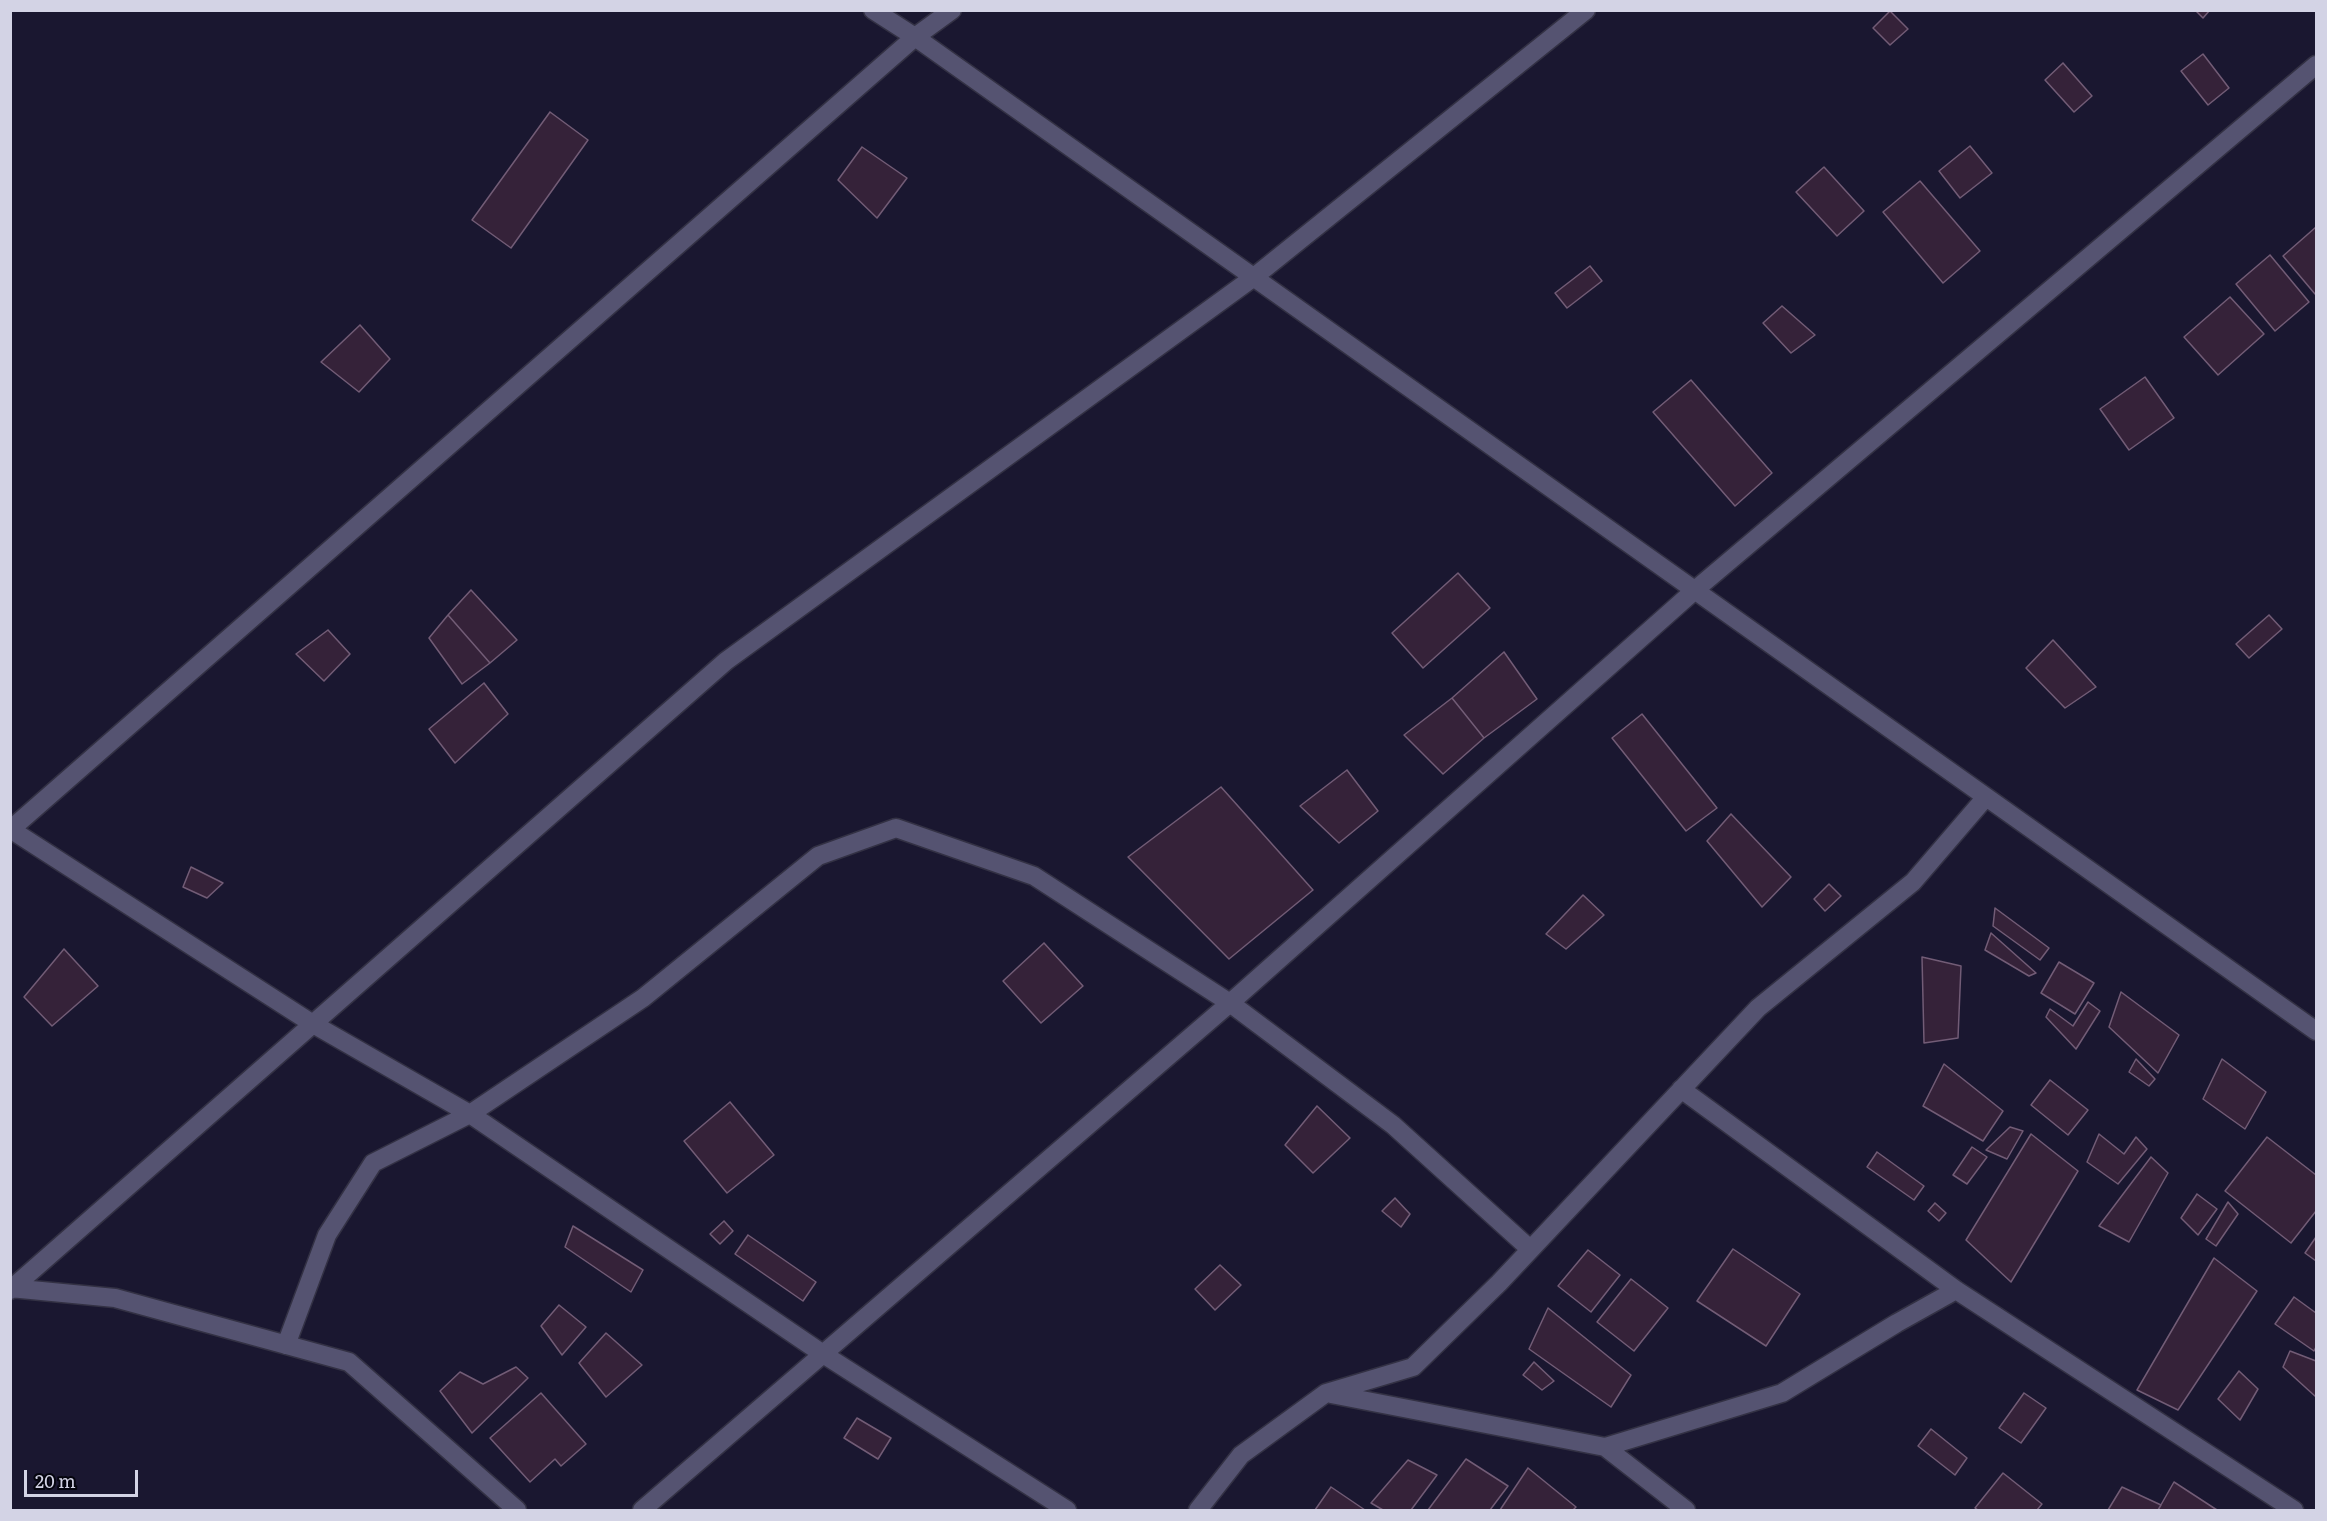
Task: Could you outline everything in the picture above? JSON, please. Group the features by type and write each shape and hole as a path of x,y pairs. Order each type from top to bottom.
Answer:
{"street":[{"path":"873,10 2316,1031"},
{"path":"11,829 915,38 952,10"},
{"path":"11,1289 726,661 1254,278 1586,10"},
{"path":"642,1510 1230,1003 1695,590 2316,65"},
{"path":"1198,1510 1241,1455 1326,1394 1413,1367 1499,1283 1758,1008 1913,882 1986,797"},
{"path":"10,823 11,829 313,1024 470,1114 824,1354 1067,1510"},
{"path":"286,1345 327,1235 373,1163 470,1114 644,998 818,856 896,828 1034,876 1230,1003 1393,1125 1530,1249"},
{"path":"1681,1089 1956,1290 2294,1510"},
{"path":"11,1289 115,1298 349,1362 517,1510"},
{"path":"1605,1447 1782,1393 1956,1290"},
{"path":"1326,1394 1605,1447 1686,1510"}],"building":[{"path":"2195,10 2210,10 2203,18"},
{"path":"1890,11 1908,29 1890,45 1873,28"},
{"path":"2203,54 2229,88 2208,105 2181,71"},
{"path":"2063,63 2092,96 2074,112 2045,80"},
{"path":"550,112 588,140 511,248 472,220"},
{"path":"1970,146 1992,173 1960,198 1939,171"},
{"path":"862,147 907,178 877,218 838,180"},
{"path":"1824,167 1864,211 1837,236 1796,192"},
{"path":"1920,181 1980,251 1943,283 1883,212"},
{"path":"2316,227 2316,293 2315,294 2283,256"},
{"path":"2270,255 2309,302 2275,331 2236,284"},
{"path":"1590,266 1602,281 1567,308 1555,293"},
{"path":"2230,297 2264,334 2218,375 2184,337"},
{"path":"1782,306 1815,335 1791,353 1763,323"},
{"path":"360,325 390,359 359,392 321,362"},
{"path":"2145,377 2174,418 2129,450 2100,409"},
{"path":"1691,380 1772,473 1735,506 1653,412"},
{"path":"1458,573 1490,608 1423,668 1392,633"},
{"path":"471,590 517,640 490,663 448,615"},
{"path":"448,615 490,663 462,684 429,638"},
{"path":"2269,615 2282,629 2249,658 2236,644"},
{"path":"328,630 350,654 324,681 296,654"},
{"path":"2053,640 2096,687 2065,708 2026,668"},
{"path":"1504,652 1537,699 1484,738 1452,698"},
{"path":"484,683 508,714 455,763 429,729"},
{"path":"1452,698 1484,738 1443,774 1404,735"},
{"path":"1642,714 1717,808 1686,831 1612,738"},
{"path":"1347,770 1378,811 1339,843 1300,806"},
{"path":"1221,787 1313,890 1229,959 1128,857"},
{"path":"1731,814 1791,877 1762,907 1707,841"},
{"path":"191,867 223,883 207,898 183,887"},
{"path":"1829,884 1841,896 1825,911 1814,899"},
{"path":"1583,895 1604,915 1566,949 1546,934"},
{"path":"1995,908 2049,948 2040,960 1993,926"},
{"path":"1991,933 2036,973 2029,976 1985,950"},
{"path":"1044,943 1083,986 1041,1023 1003,981"},
{"path":"64,949 98,986 52,1026 24,997"},
{"path":"1922,957 1961,966 1958,1038 1924,1043"},
{"path":"2059,962 2094,983 2075,1014 2041,993"},
{"path":"2121,992 2179,1035 2158,1073 2109,1027"},
{"path":"2088,1002 2100,1011 2076,1049 2046,1017 2050,1009 2073,1026"},
{"path":"2136,1059 2155,1079 2149,1086 2129,1072"},
{"path":"2222,1059 2266,1092 2245,1129 2203,1099"},
{"path":"1944,1064 2003,1111 1983,1141 1923,1106"},
{"path":"2050,1080 2088,1110 2068,1135 2031,1105"},
{"path":"730,1102 774,1155 727,1193 684,1141"},
{"path":"1317,1106 1350,1138 1313,1173 1285,1145"},
{"path":"2010,1127 2023,1131 2007,1159 1986,1150"},
{"path":"2031,1134 2078,1171 2011,1282 1966,1240"},
{"path":"2099,1134 2124,1154 2136,1137 2147,1149 2118,1184 2087,1162"},
{"path":"2267,1137 2316,1175 2316,1211 2291,1243 2225,1191"},
{"path":"1972,1147 1987,1157 1967,1184 1953,1175"},
{"path":"1877,1152 1924,1186 1914,1200 1867,1167"},
{"path":"2151,1157 2168,1173 2129,1242 2099,1226"},
{"path":"2197,1194 2217,1209 2198,1235 2181,1218"},
{"path":"1395,1198 1410,1214 1401,1227 1382,1211"},
{"path":"2228,1202 2238,1214 2216,1246 2206,1239"},
{"path":"1935,1203 1946,1213 1939,1221 1928,1211"},
{"path":"724,1221 733,1231 720,1244 710,1234"},
{"path":"573,1226 643,1270 631,1292 565,1247"},
{"path":"748,1235 816,1282 803,1301 735,1254"},
{"path":"2316,1237 2316,1261 2305,1253"},
{"path":"1733,1249 1800,1294 1766,1346 1697,1301"},
{"path":"1588,1250 1620,1275 1591,1312 1558,1286"},
{"path":"2214,1258 2257,1291 2178,1410 2137,1390"},
{"path":"1220,1265 1241,1285 1215,1310 1195,1289"},
{"path":"1631,1279 1668,1308 1634,1351 1597,1322"},
{"path":"2294,1297 2316,1313 2314,1351 2275,1324"},
{"path":"559,1305 586,1327 562,1355 541,1326"},
{"path":"1548,1308 1631,1375 1611,1407 1529,1349"},
{"path":"606,1333 642,1365 606,1397 579,1363"},
{"path":"2290,1351 2316,1361 2316,1397 2283,1367"},
{"path":"1534,1362 1554,1381 1542,1390 1523,1375"},
{"path":"516,1367 528,1378 472,1433 440,1391 460,1372 483,1384"},
{"path":"2239,1371 2258,1389 2240,1420 2218,1399"},
{"path":"541,1393 586,1444 561,1466 555,1459 530,1482 490,1438"},
{"path":"2024,1393 2046,1408 2021,1443 1999,1428"},
{"path":"857,1418 891,1438 878,1459 844,1438"},
{"path":"1931,1429 1967,1458 1955,1475 1918,1446"},
{"path":"1466,1459 1508,1486 1490,1510 1428,1510"},
{"path":"1408,1460 1437,1475 1411,1510 1383,1510 1371,1503"},
{"path":"1528,1468 1576,1507 1573,1510 1500,1510"},
{"path":"2003,1473 2042,1504 2037,1510 1978,1510 1975,1508"},
{"path":"2174,1482 2217,1510 2158,1510"},
{"path":"1331,1487 1365,1510 1315,1510"},
{"path":"2122,1487 2161,1505 2158,1510 2108,1510"}]}
